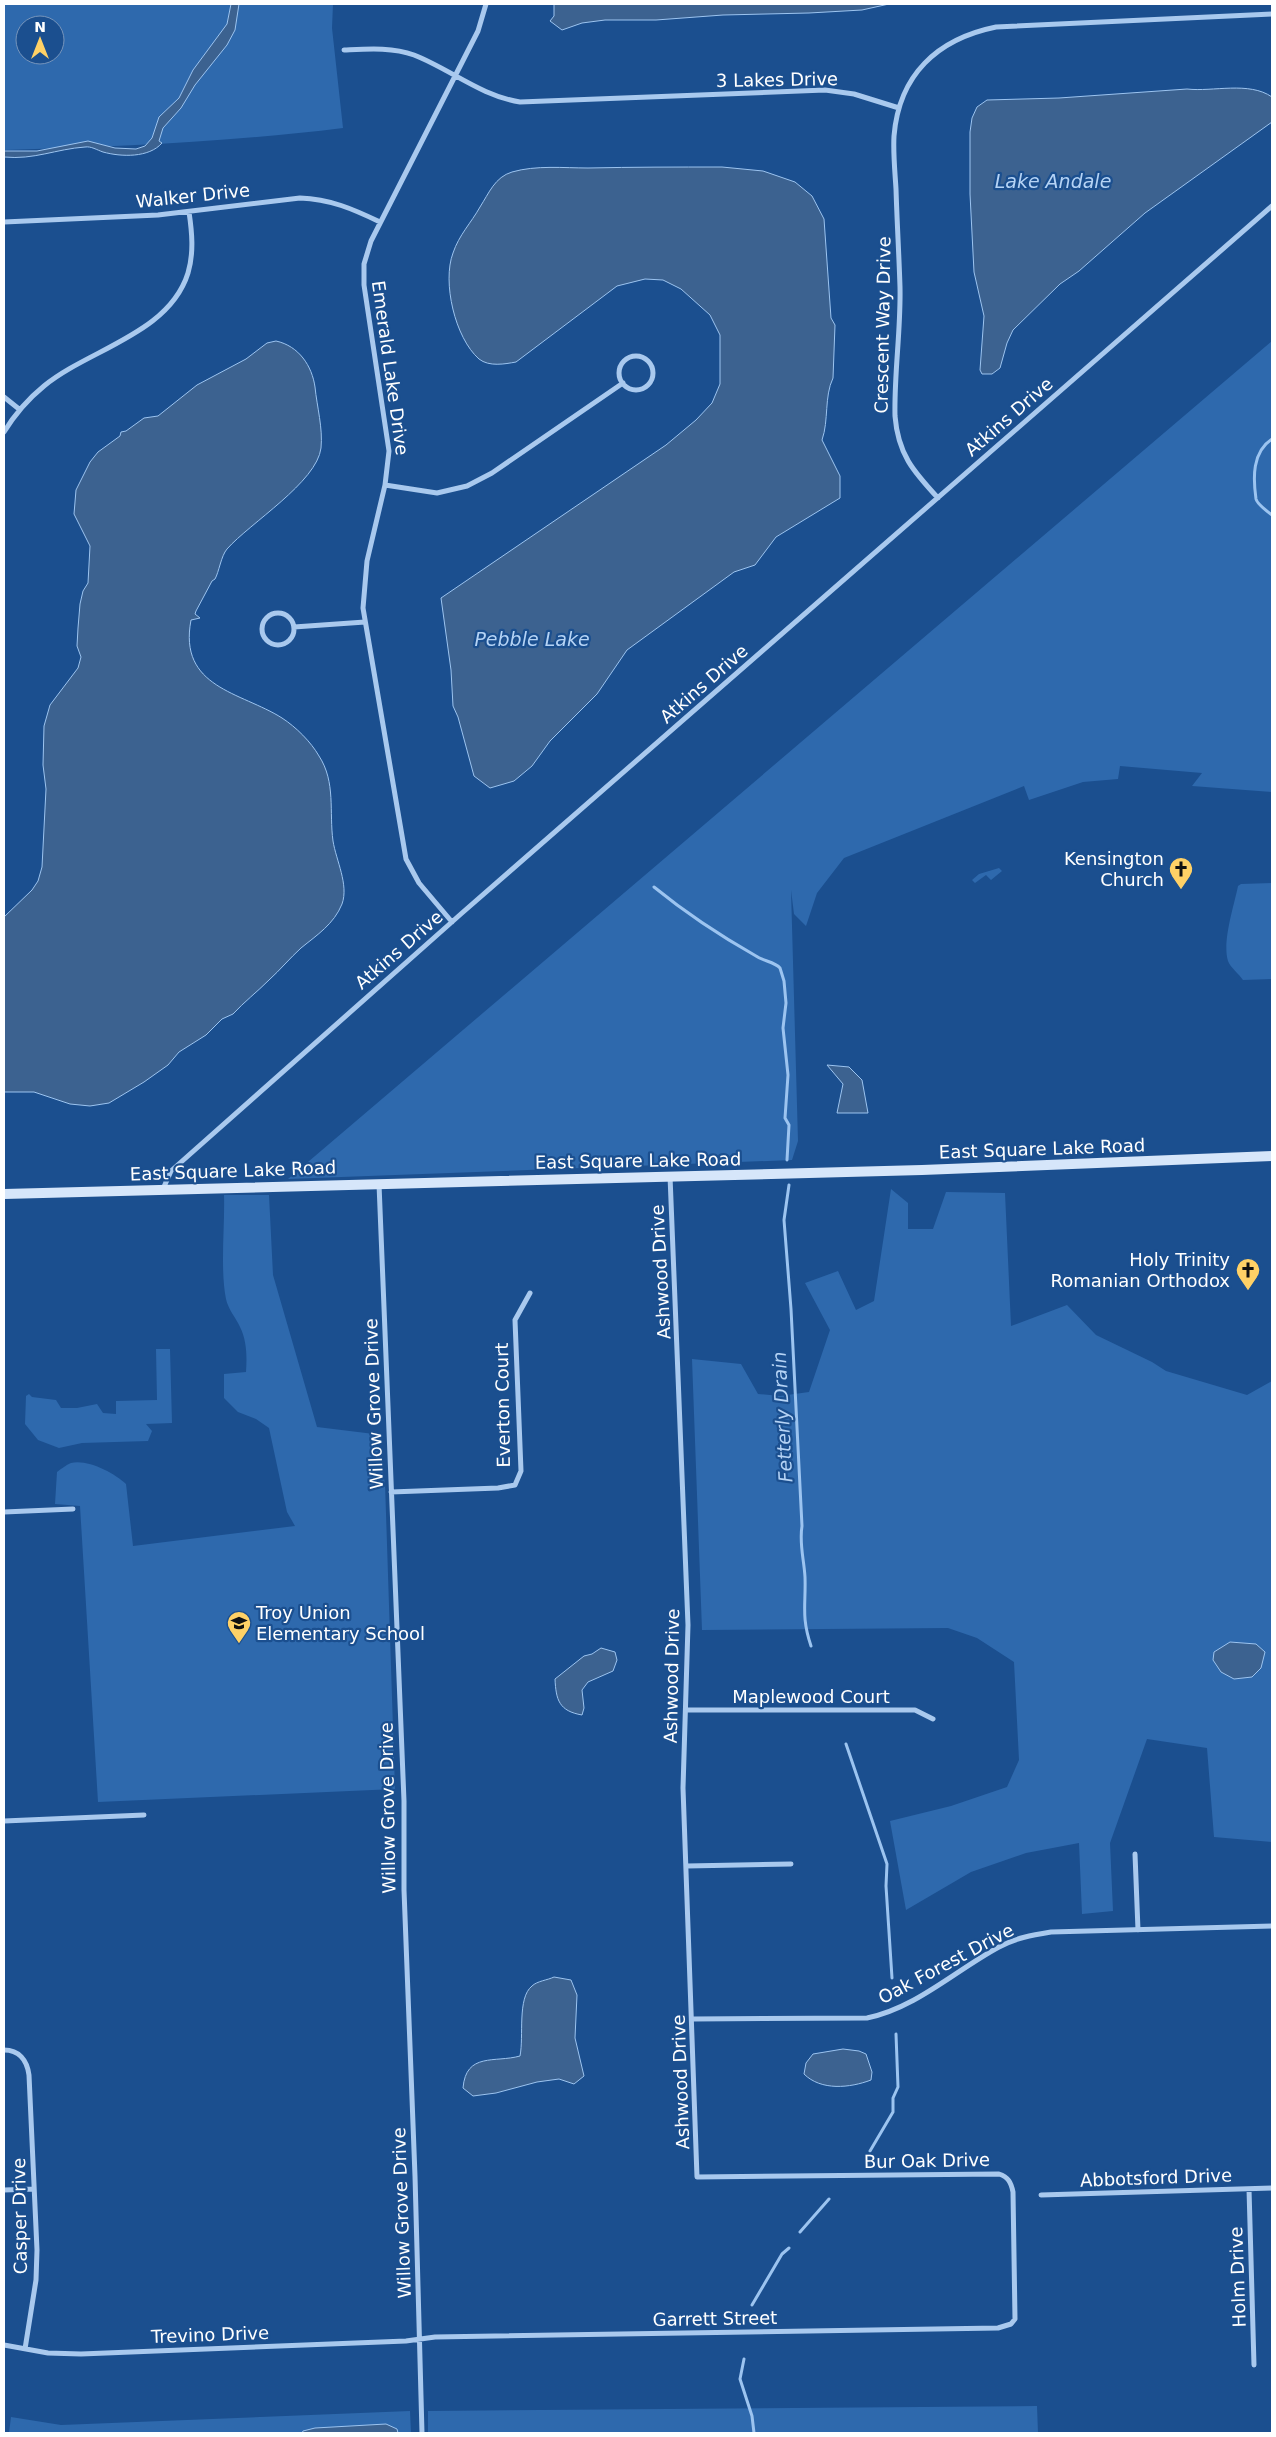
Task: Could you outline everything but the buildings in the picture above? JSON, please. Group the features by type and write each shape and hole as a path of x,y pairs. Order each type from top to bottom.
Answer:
{"main road":[{"name":"East Square Lake Road","path":"4,1194 922,1170 1272,1156"}],"street":[{"name":"Emerald Lake Drive","path":"452,922 419,883 406,859 365,622 363,591 365,569 389,465 387,428 366,303 363,274 366,254 380,222 478,31 486,4"},
{"path":"899,108 914,76 930,57 954,40 983,29 1024,25 1272,14"},
{"name":"3 Lakes Drive","path":"344,50 396,51 413,55 490,94 520,102 825,90 854,94 899,108"},
{"name":"Crescent Way Drive","path":"899,108 894,137 900,286 895,402 896,434 900,447 912,469 938,498"},
{"name":"Walker Drive","path":"4,222 189,212 283,199 311,198 344,205 380,222"},
{"name":"Atkins Drive","path":"163,1189 171,1171 452,922 1272,206"},
{"path":"4,432 19,409 50,381 149,324 171,304 183,286 192,257 189,212"},
{"path":"639,356 650,363 653,376 646,387 634,390 623,383 620,370 626,360 639,356"},
{"path":"385,485 436,493 454,490 473,483 492,473 623,383"},
{"path":"4,397 19,409"},
{"path":"276,613 288,616 294,627 292,639 281,646 269,642 262,632 265,620 276,613"},
{"path":"294,627 365,622"},
{"name":"Ashwood Drive","path":"670,1176 688,1625 683,1788 693,2019 697,2177"},
{"name":"Willow Grove Drive","path":"379,1183 404,1801 404,1900 415,2176 422,2433"},
{"name":"Everton Court","path":"391,1492 498,1488 515,1485 521,1471 515,1320 530,1293"},
{"path":"4,1512 73,1509"},
{"name":"Maplewood Court","path":"686,1710 915,1710 933,1719"},
{"path":"4,1821 144,1814"},
{"path":"1135,1854 1138,1930"},
{"path":"687,1866 791,1864"},
{"name":"Oak Forest Drive","path":"693,2019 867,2018 901,2006 1000,1946 1022,1937 1051,1932 1272,1926"},
{"name":"Casper Drive","path":"4,2050 11,2050 19,2055 26,2062 29,2075 37,2264 25,2349"},
{"name":"Bur Oak Drive","path":"697,2177 999,2174 1005,2176 1010,2180 1013,2192 1016,2315 1011,2324"},
{"name":"Abbotsford Drive","path":"1041,2194 1272,2188"},
{"path":"4,2190 34,2189"},
{"name":"Holm Drive","path":"1249,2189 1254,2365"},
{"name":"Garrett Street","path":"419,2340 445,2337 998,2328 1011,2324"},
{"name":"Trevino Drive","path":"4,2345 48,2353 81,2354 419,2340"}],"shaded area":[{"path":"4,4 333,4 332,28 343,128 258,137 4,150"},
{"path":"1272,341 1272,792 1192,786 1202,773 1120,766 1118,779 1083,782 1029,800 1024,786 844,858 817,893 806,926 794,914 791,890 798,1141 792,1160 288,1179"},
{"path":"999,868 1002,871 991,880 986,875 975,883 972,880 979,874"},
{"path":"1272,883 1272,979 1243,980 1228,961 1226,944 1238,886 1241,884"},
{"path":"891,1189 908,1203 908,1229 933,1229 946,1192 1005,1193 1011,1326 1067,1305 1096,1335 1152,1362 1166,1371 1247,1395 1272,1381 1272,1842 1214,1837 1207,1748 1147,1739 1110,1843 1113,1911 1082,1914 1079,1843 1026,1853 971,1872 906,1910 890,1821 951,1806 1007,1787 1019,1760 1014,1662 977,1638 948,1628 702,1630 692,1359 741,1364 758,1394 780,1396 809,1392 830,1330 805,1283 838,1271 856,1310 874,1301"},
{"path":"224,1195 269,1195 273,1275 317,1427 374,1434 385,1483 395,1789 98,1802 80,1506 55,1504 57,1472 71,1463 85,1463 108,1471 126,1484 133,1546 295,1526 287,1512 269,1428 256,1419 238,1412 224,1398 224,1374 246,1372 246,1349 240,1327 227,1303 224,1287"},
{"path":"156,1349 170,1349 172,1423 146,1424 152,1431 148,1441 82,1443 59,1448 38,1440 25,1424 26,1396 29,1394 32,1397 56,1400 61,1408 77,1408 97,1404 103,1413 116,1414 116,1401 157,1400"},
{"path":"1037,2406 1038,2433 428,2433 428,2411"},
{"path":"410,2411 411,2433 9,2433 11,2417 61,2425"}],"water":[{"path":"231,4 239,4 235,30 227,45 195,85 181,108 163,128 159,141 162,143 156,148 134,155 110,154 87,147 35,156 4,157 4,151 37,151 88,141 115,148 136,149 145,146 152,138 159,117 179,98 193,70 227,24"},
{"path":"554,4 889,4 862,10 809,13 723,15 656,20 605,20 582,23 562,30 550,21 554,16"},
{"name":"Lake Andale","path":"1242,88 1263,92 1272,97 1272,122 1145,213 1079,271 1060,284 1013,330 1000,368 992,374 982,374 980,370 984,316 974,272 970,194 970,132 972,118 977,107 987,100 1059,98 1187,89"},
{"name":"Pebble Lake","path":"550,167 722,167 763,171 795,182 812,196 824,219 831,318 835,325 833,378 828,393 822,440 840,476 840,498 776,537 755,565 734,572 627,650 597,694 550,741 532,766 514,781 490,788 474,776 458,717 453,706 451,670 441,598 666,445 696,420 712,403 720,384 720,335 710,315 681,289 663,280 645,279 617,286 516,362 497,364 483,362 471,350 457,324 450,294 449,279 453,253 493,186 506,174 512,172"},
{"path":"276,341 298,352 311,372 320,418 321,448 317,461 296,488 227,549 215,579 212,581 196,611 195,614 200,618 191,620 189,643 194,660 203,674 216,685 282,718 298,730 319,756 328,776 330,787 333,841 344,889 342,904 339,911 324,929 301,948 233,1014 222,1019 206,1035 179,1052 168,1065 109,1103 90,1106 70,1104 34,1092 4,1092 4,917 32,890 38,881 42,867 46,789 43,765 44,726 50,705 78,668 81,657 77,646 78,628 80,604 83,591 88,583 90,546 74,514 76,490 90,462 98,452 120,436 121,432 126,431 144,418 158,416 197,385 246,359 267,343"},
{"path":"827,1065 849,1067 862,1080 868,1113 837,1113 843,1084"},
{"path":"1230,1642 1256,1644 1265,1652 1261,1668 1252,1677 1234,1679 1221,1672 1213,1660 1214,1652"},
{"path":"601,1648 615,1652 617,1660 613,1671 588,1682 582,1690 584,1708 582,1715 568,1711 558,1699 555,1679 584,1656 592,1654"},
{"path":"554,1977 571,1980 577,1995 575,2038 584,2076 574,2084 559,2079 537,2082 496,2093 473,2096 463,2088 465,2077 470,2069 483,2061 520,2056 523,2008 527,1992 534,1984"},
{"path":"843,2049 866,2054 872,2072 871,2080 854,2085 836,2086 819,2083 804,2074 806,2063 813,2054"},
{"path":"386,2424 397,2429 398,2433 302,2433 303,2431 315,2428"}],"waterway":[{"path":"1272,439 1265,444 1257,458 1254,474 1256,499 1272,515"},
{"name":"Fetterly Drain","path":"654,887 716,932 759,958 780,968 784,981 786,1003 783,1028 788,1075 785,1118 789,1125 787,1160"},
{"name":"Fetterly Drain","path":"789,1185 784,1220 791,1309 802,1526 801,1545 805,1577 805,1618 811,1646"},
{"name":"Fetterly Drain","path":"846,1744 887,1864 886,1886 892,1978"},
{"path":"870,2151 893,2112 893,2098 898,2087 896,2034"},
{"path":"800,2232 829,2199"},
{"path":"752,2305 782,2254 789,2248"},
{"path":"744,2359 740,2379 752,2416 754,2433"}],"place":[{"name":"Kensington Church","path":"1181,890"},
{"name":"Holy Trinity Romanian Orthodox","path":"1248,1291"},
{"name":"Troy Union Elementary School","path":"239,1644"}]}
